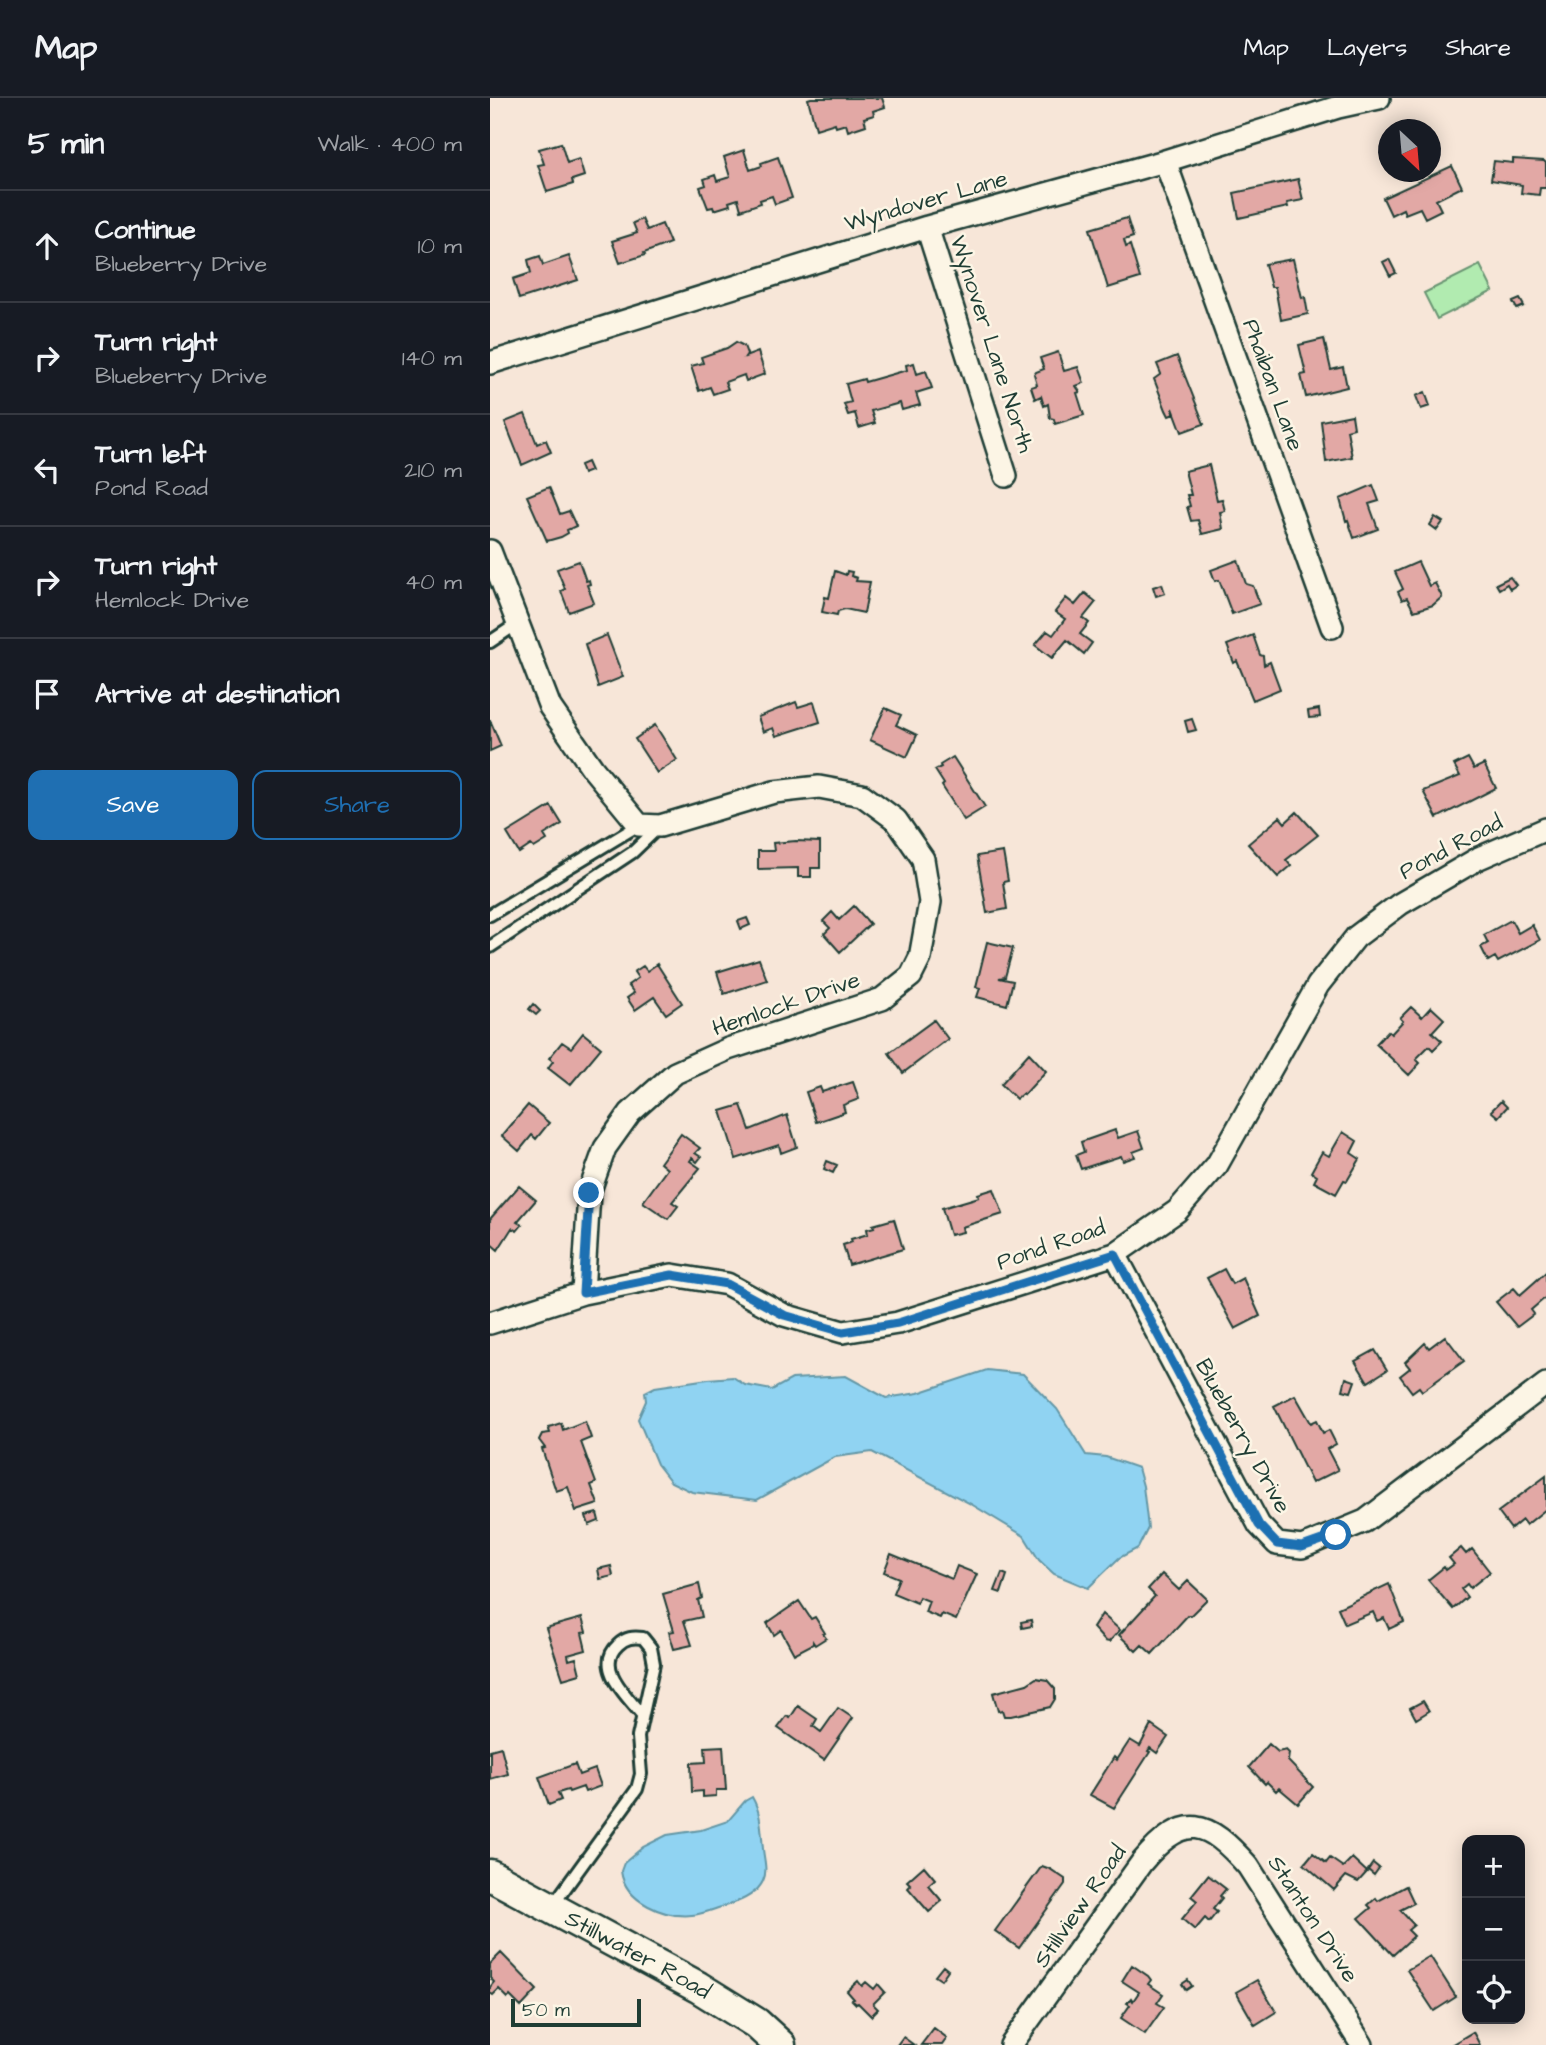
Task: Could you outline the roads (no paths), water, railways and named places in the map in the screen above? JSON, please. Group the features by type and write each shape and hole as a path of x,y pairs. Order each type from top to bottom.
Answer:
{"main road":[{"name":"Stillwater Road","path":"490,1874 698,1987 757,2023 780,2045"}],"street":[{"name":"Wyndover Lane","path":"490,363 927,227 1165,161 1338,107 1379,98"},
{"name":"Phaiban Lane","path":"1165,161 1332,626"},
{"name":"Wynover Lane North","path":"927,227 1006,476"},
{"path":"490,551 550,707 593,769 649,826"},
{"name":"Hemlock Drive","path":"583,1293 589,1193 605,1148 630,1113 675,1073 728,1049 882,999 911,976 920,958 930,902 923,859 897,820 862,795 819,787 774,792 649,826"},
{"name":"Pond Road","path":"490,1323 583,1293 672,1275 727,1284 784,1315 843,1332 898,1323 1115,1254 1177,1211 1217,1165 1318,985 1356,937 1400,904 1479,858 1546,829"},
{"name":"Blueberry Drive","path":"1115,1254 1259,1525 1277,1544 1302,1547 1365,1521 1546,1384"},
{"name":"Stillview Road","path":"1011,2045 1158,1843 1177,1829 1210,1831"},
{"name":"Stanton Drive","path":"1210,1831 1227,1843 1248,1866 1362,2045"}],"lane":[{"path":"490,642 517,624"},
{"path":"490,915 649,826"},
{"path":"490,947 633,852 649,826"},
{"path":"551,1907 637,1789 640,1774 638,1737 653,1664 651,1648 643,1638 632,1636 621,1642 608,1657 616,1683 642,1715"}],"water":[{"path":"987,1370 1023,1374 1057,1409 1086,1455 1106,1457 1138,1468 1148,1528 1138,1548 1119,1558 1088,1588 1054,1574 1039,1560 1024,1536 971,1504 872,1452 835,1457 757,1500 692,1492 671,1482 657,1464 638,1419 646,1401 645,1392 655,1387 708,1379 733,1377 745,1385 772,1390 792,1379 846,1376 886,1398 918,1393"},
{"path":"752,1797 759,1816 765,1869 763,1881 753,1893 706,1912 681,1915 648,1906 630,1891 621,1871 624,1863 643,1847 667,1835 701,1830 728,1821 745,1801"}]}
